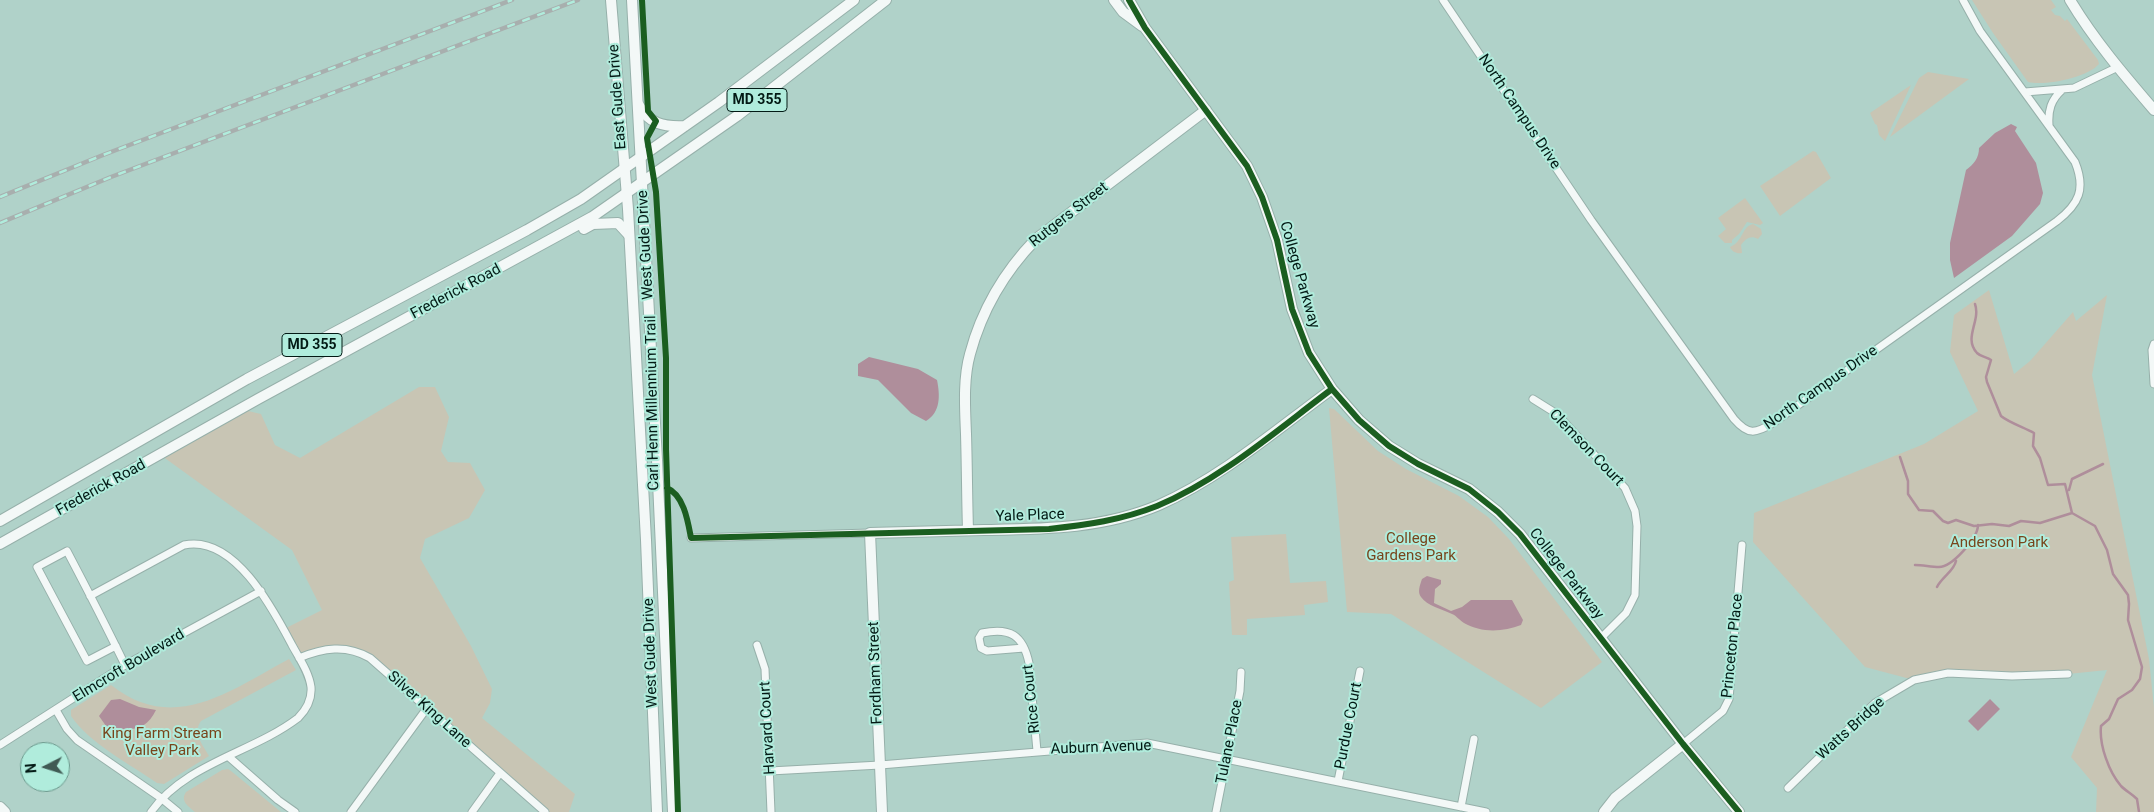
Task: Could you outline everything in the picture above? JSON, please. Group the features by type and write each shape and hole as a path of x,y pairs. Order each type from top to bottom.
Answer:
{"main road":[{"name":"East Gude Drive","path":"632,0 640,157"},
{"name":"Frederick Road","path":"0,521 247,379 527,230 581,199 685,126 854,0"},
{"name":"Frederick Road","path":"0,544 258,399 592,218 736,116 886,0"},
{"name":"College Parkway","path":"1114,0 1123,12 1145,28"},
{"name":"College Parkway","path":"1129,0 1145,28 1247,166 1262,197 1277,240 1292,309 1309,353 1332,389 1359,420 1389,446 1418,464 1469,490 1498,512 1520,534 1683,744 1739,812"},
{"path":"2070,0 2084,23 2154,110"},
{"name":"East Gude Drive","path":"611,3 626,195"},
{"path":"638,104 646,117 655,123 664,126 685,126"},
{"name":"Rutgers Street","path":"968,530 965,408 967,373 970,355 983,313 993,294 1014,262 1036,239 1206,110"},
{"name":"West Gude Drive","path":"640,157 643,182 673,812"},
{"name":"West Gude Drive","path":"626,195 646,540 657,812"},
{"path":"564,233 582,230 593,224 608,222 620,223 629,235"},
{"name":"Yale Place","path":"870,533 1049,529 1084,526 1118,519 1157,506 1192,489 1221,471 1332,389"},
{"name":"Fordham Street","path":"870,533 882,812"},
{"name":"Princeton Place","path":"1604,812 1615,798 1683,744"},
{"path":"0,807 5,812"}],"street":[{"name":"North Campus Drive","path":"1443,0 1590,219 1734,418 1748,431 1756,432 1773,423 2066,213 2073,206 2080,190 2079,171 2070,154 1980,31 1963,0"},
{"path":"2025,92 2062,89 2085,84 2118,67"},
{"path":"2049,125 2052,100 2062,89"},
{"path":"2154,344 2152,350 2154,384"},
{"name":"Clemson Court","path":"1533,399 1557,414 1625,488 1635,511 1637,526 1635,595 1626,613 1601,638"},
{"name":"Yale Place","path":"691,538 870,533"},
{"path":"90,596 184,545 193,543 206,544 224,554 247,574 260,591 307,672 311,688 307,706 295,721 184,780 161,798 151,812"},
{"name":"Princeton Place","path":"1683,744 1723,711 1730,699 1742,545"},
{"path":"116,646 87,661 37,567 67,551 116,646 125,665"},
{"name":"Elmcroft Boulevard","path":"0,745 125,665 260,591"},
{"name":"Rice Court","path":"1024,648 987,652 981,648 979,638 982,633 1005,631 1014,635 1024,648 1029,663 1037,751"},
{"name":"Harvard Court","path":"756,645 765,669 771,812"},
{"name":"Silver King Lane","path":"299,658 327,648 351,649 362,653 380,666 545,812"},
{"name":"Purdue Court","path":"1338,782 1360,671"},
{"name":"Tulane Place","path":"1216,812 1240,691 1241,672"},
{"name":"Watts Bridge","path":"1788,788 1875,703 1914,680 1948,673 2012,676 2068,674"},
{"path":"351,812 427,708"},
{"path":"56,710 67,729 77,740 161,798 178,812"},
{"path":"1461,806 1474,739"},
{"name":"Auburn Avenue","path":"770,771 880,765 1147,743 1486,812"},
{"path":"229,757 278,800 295,812"},
{"path":"472,812 500,773"}],"green space":[{"path":"1972,0 2051,0 2056,7 2051,10 2065,21 2067,19 2098,60 2099,64 2085,73 2065,80 2045,83 2028,82"},
{"path":"1928,72 1969,79 1890,137 1919,78"},
{"path":"1911,85 1885,141 1879,135 1877,125 1870,113"},
{"path":"1813,151 1816,152 1831,178 1780,216 1760,186"},
{"path":"1745,198 1763,223 1760,225 1747,222 1739,234 1732,240 1732,243 1725,243 1718,236 1726,229 1718,218"},
{"path":"1753,224 1761,229 1762,234 1758,239 1751,237 1745,241 1741,245 1742,253 1733,251 1730,247 1738,241 1746,228"},
{"name":"Anderson Park","path":"1989,290 2014,374 2030,361 2073,312 2076,321 2107,295 2092,375 2149,659 2154,708 2154,812 2096,812 2097,788 2071,757 2107,670 2068,674 1949,673 1914,680 1865,667 1753,542 1754,513 1924,444 1978,411 1950,352 1954,315"},
{"path":"419,387 435,387 449,417 441,451 448,462 470,463 485,490 469,518 425,539 420,558 471,646 492,689 490,703 482,718 575,794 569,812 545,812 380,666 351,649 299,658 284,629 322,610 292,550 162,456 245,407 248,411 261,414 275,445 300,458"},
{"name":"College Gardens Park","path":"1329,408 1334,409 1378,451 1406,469 1459,496 1488,517 1509,539 1602,662 1541,708 1391,614 1347,612"},
{"path":"1286,534 1290,583 1326,581 1328,602 1304,605 1305,615 1247,619 1247,635 1232,635 1229,582 1234,580 1231,537"},
{"name":"King Farm Stream Valley Park","path":"289,659 296,670 201,721 198,734 209,756 164,784 157,783 99,744 71,716 71,710 111,685 134,700 157,706 180,707 224,694"},
{"name":"King Farm Stream Valley Park","path":"228,769 281,812 195,812 187,805 184,801 186,792 222,770"}],"shaded area":[{"path":"2011,124 2017,127 2015,131 2036,163 2043,193 2040,204 2012,236 1954,278 1950,260 1950,243 1966,170 1976,160 1979,148 1995,133"},
{"path":"869,357 918,369 937,380 939,391 938,403 931,417 926,421 911,413 878,380 858,376 858,364"},
{"path":"1427,576 1441,580 1441,584 1435,589 1434,603 1451,611 1462,607 1471,600 1512,600 1523,620 1521,625 1507,629 1485,630 1464,623 1454,615 1427,603 1421,597 1419,593 1422,579"},
{"path":"120,699 139,707 156,710 147,723 135,728 122,729 106,726 99,716 111,700"},
{"path":"1990,699 2000,709 1978,731 1968,721"}],"waterway":[{"path":"1975,304 1976,317 1972,335 1973,347 1977,353 1991,360 1986,377 2001,416 2034,433 2033,446 2040,458 2048,485 2065,484 2072,513 2095,526 2107,550 2113,574 2128,595 2128,620 2142,667 2140,679 2132,690 2118,699 2109,719 2101,726 2101,733 2103,750 2109,766 2121,786 2137,799 2139,812"},
{"path":"1900,457 1908,481 1908,494 1919,510 1933,511 1943,521 1948,523 1956,520 1974,526 1992,524 2009,526 2021,521 2040,523 2072,513"},
{"path":"2069,490 2072,479 2103,464"},
{"path":"1915,565 1939,567 1951,562 1969,544 1977,531 1978,525"},
{"path":"1937,587 1953,568 1956,561"}],"railway":[{"path":"0,197 103,155 512,0"},
{"path":"0,223 111,177 578,0"}],"cycle path":[{"name":"Carl Henn Millennium Trail","path":"642,0 648,111 656,121 647,138 656,192 666,358 666,449 678,812"},
{"path":"1129,0 1145,28 1247,166 1262,197 1277,240 1292,309 1309,353 1332,389 1359,420 1389,446 1418,464 1469,489 1498,512 1520,534 1683,744 1739,812"},
{"name":"Carl Henn Millennium Trail","path":"667,488 678,497 681,503 687,517 691,538 1049,529 1077,526 1131,515 1157,506 1203,483 1248,453 1332,389"}]}
